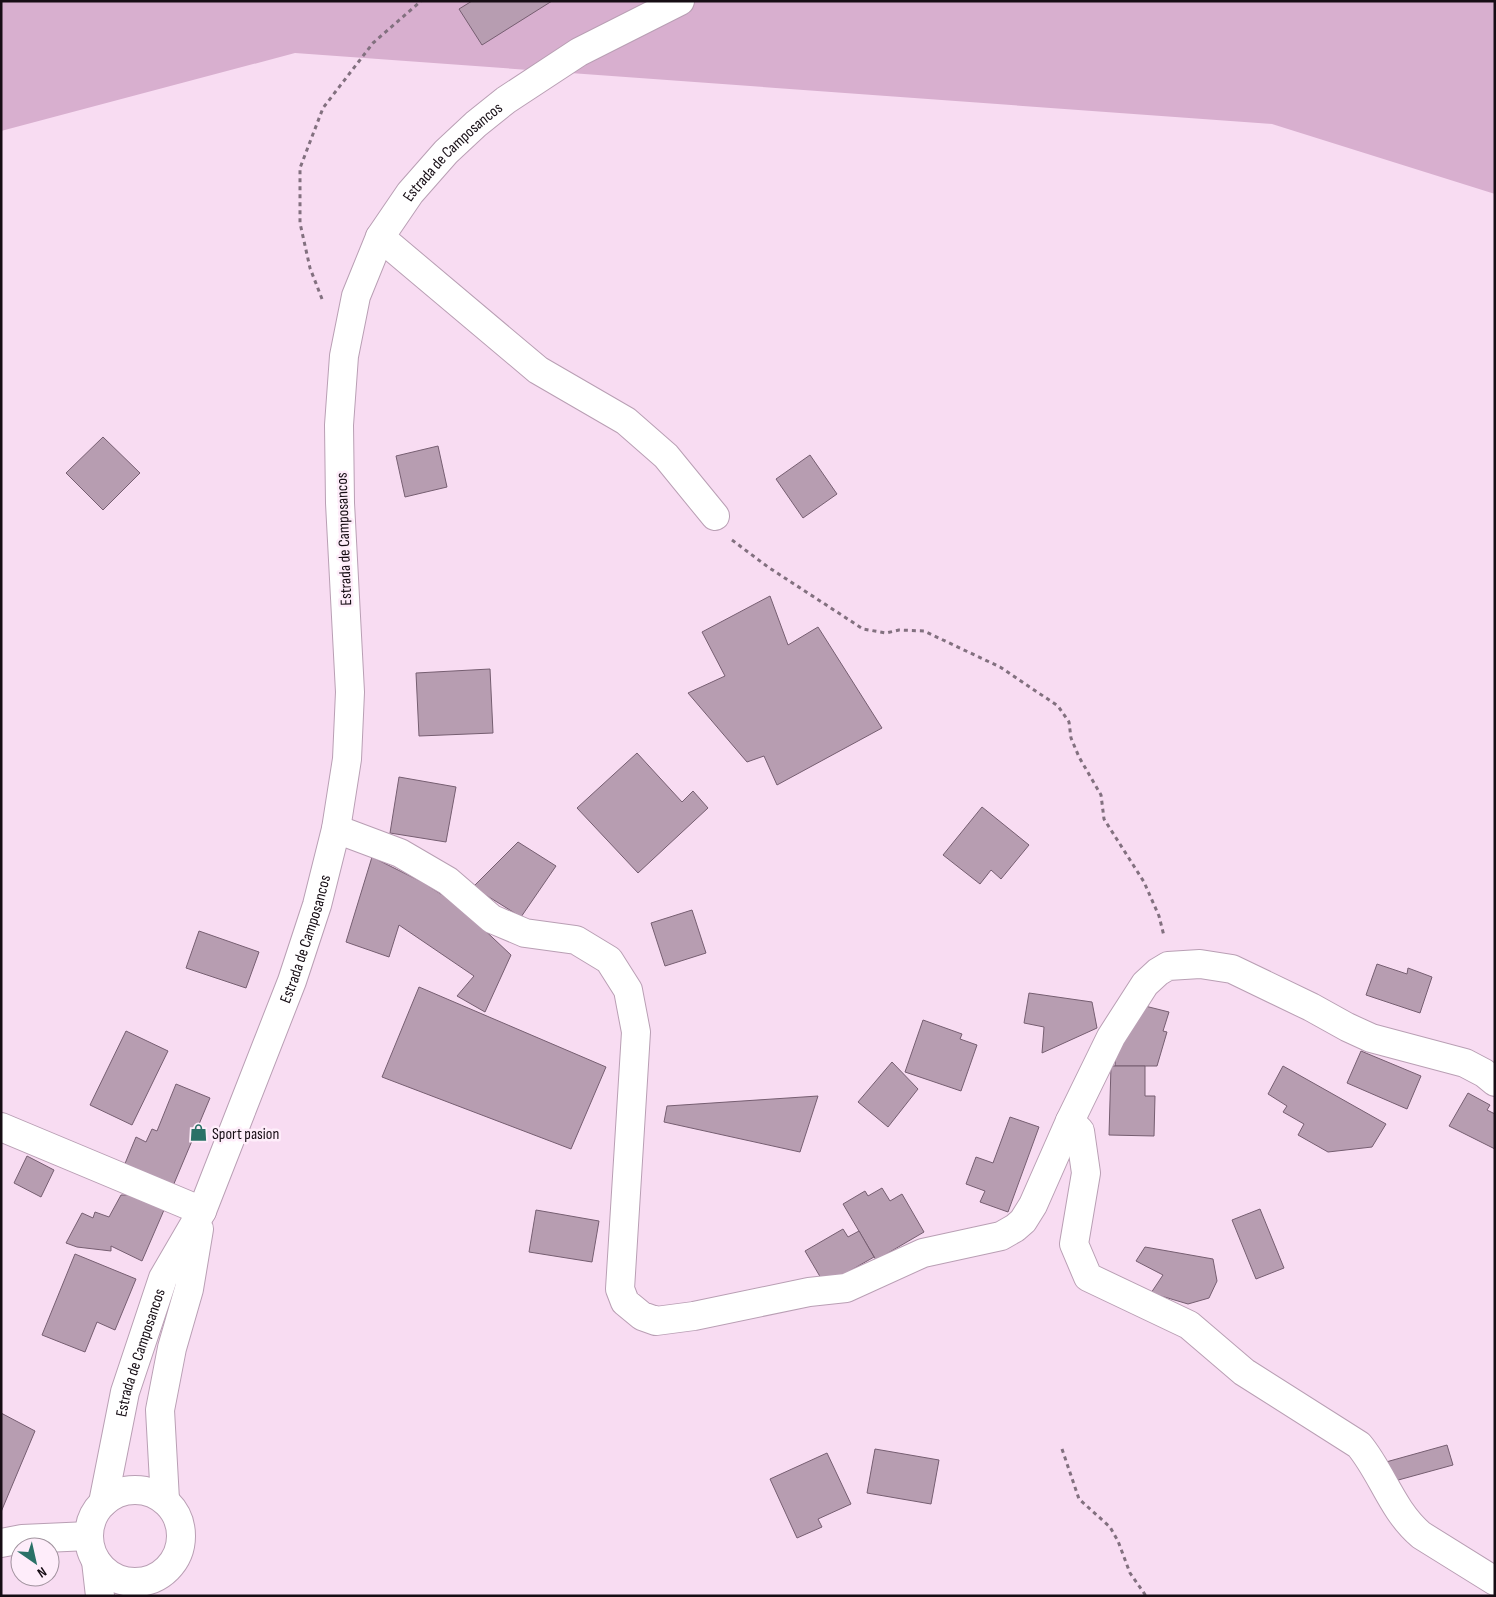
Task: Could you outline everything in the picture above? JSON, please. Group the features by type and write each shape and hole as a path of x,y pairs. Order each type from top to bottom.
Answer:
{"street":[{"name":"Estrada de Camposancos","path":"100,1596 92,1548 93,1518 103,1503 125,1392 160,1286 202,1211 292,982 318,905 336,829 346,760 350,692 340,503 339,425 344,356 356,296 380,237 410,193 446,152 491,112 579,52 680,1"},
{"path":"380,237 538,370 626,421 666,456 715,516"},
{"path":"336,829 400,853 448,881 492,919 525,933 576,940 609,960 628,990 636,1032 620,1289 626,1302 642,1316 656,1321 694,1316 809,1292 846,1288 923,1253 1001,1236 1015,1228 1023,1221 1033,1205 1070,1121 1121,1022 1145,984 1168,966 1200,964 1232,969 1311,1006 1363,1034 1465,1063 1484,1073 1495,1082"},
{"path":"1070,1121 1080,1131 1086,1173 1074,1244 1088,1277 1189,1325 1244,1372 1359,1445 1368,1456 1402,1516 1410,1526 1421,1535 1495,1581"},
{"path":"1,1127 202,1211"},
{"name":"Estrada de Camposancos","path":"168,1596 170,1566 180,1546 180,1525 174,1511 165,1500 160,1410 172,1348 188,1289 202,1211"},
{"path":"103,1503 114,1495 127,1491 153,1493 165,1500"},
{"path":"1,1543 22,1539 92,1548 104,1570 126,1582 150,1580 170,1566"}],"path":[{"path":"322,300 310,268 300,223 300,168 323,108 373,43 421,1"},
{"path":"715,516 720,529 753,555 863,629 886,633 899,630 924,631 1000,667 1058,706 1069,722 1071,738 1079,757 1101,795 1104,819 1144,882 1159,916 1168,966"},
{"path":"1062,1449 1079,1499 1110,1527 1118,1541 1130,1573 1146,1596"}],"shaded area":[{"path":"1,1 1495,1 1495,194 1272,124 295,53 1,131"}],"building":[{"path":"472,1 552,1 482,45 459,9"},
{"path":"103,437 140,473 103,510 66,473"},
{"path":"438,446 447,487 405,497 396,456"},
{"path":"810,455 837,494 803,518 776,479"},
{"path":"770,596 788,645 818,627 882,728 777,785 764,756 747,762 688,693 725,676 702,632"},
{"path":"490,669 493,733 419,736 416,673"},
{"path":"637,753 682,802 693,791 708,808 638,873 577,808"},
{"path":"399,777 456,787 446,842 390,833"},
{"path":"982,807 1029,845 1001,879 991,870 980,884 943,855"},
{"path":"518,842 556,866 521,917 473,887"},
{"path":"372,857 422,882 458,905 511,955 485,1012 457,996 474,976 399,925 389,957 346,942"},
{"path":"692,910 706,953 665,966 651,923"},
{"path":"199,931 259,952 246,988 186,968"},
{"path":"1377,964 1407,974 1408,968 1432,977 1420,1013 1366,995"},
{"path":"419,987 606,1067 571,1149 382,1077"},
{"path":"1029,993 1092,1002 1097,1028 1042,1053 1044,1027 1024,1023"},
{"path":"1145,1006 1169,1012 1163,1031 1167,1032 1157,1066 1115,1066 1117,1044"},
{"path":"923,1020 962,1034 960,1039 977,1045 961,1091 905,1072"},
{"path":"126,1031 168,1051 132,1125 90,1105"},
{"path":"1361,1051 1421,1076 1407,1109 1347,1083"},
{"path":"892,1062 918,1089 888,1127 858,1102"},
{"path":"1111,1066 1145,1066 1145,1096 1155,1096 1154,1136 1109,1135"},
{"path":"1283,1066 1386,1124 1372,1147 1328,1152 1298,1135 1304,1124 1283,1112 1287,1106 1268,1094"},
{"path":"176,1084 210,1098 173,1186 124,1166 136,1137 146,1142 152,1129 157,1131"},
{"path":"1468,1093 1490,1105 1487,1110 1495,1114 1495,1149 1449,1126"},
{"path":"818,1096 800,1152 664,1122 667,1106"},
{"path":"1010,1117 1039,1127 1008,1212 980,1202 985,1191 966,1184 976,1157 993,1163"},
{"path":"27,1156 54,1170 41,1197 14,1183"},
{"path":"882,1188 890,1201 902,1194 924,1232 876,1260 843,1204 865,1191 868,1196"},
{"path":"121,1195 130,1195 164,1210 142,1261 111,1246 111,1251 77,1247 66,1243 82,1213 93,1218 95,1212 109,1217"},
{"path":"1260,1209 1284,1268 1256,1279 1232,1220"},
{"path":"536,1210 599,1221 592,1262 529,1252"},
{"path":"843,1229 848,1237 859,1231 874,1257 825,1285 805,1251"},
{"path":"1145,1247 1213,1259 1217,1281 1209,1298 1188,1304 1151,1293 1163,1275 1136,1261"},
{"path":"75,1254 136,1279 115,1330 97,1322 85,1352 42,1335"},
{"path":"1,1413 35,1431 1,1512"},
{"path":"1447,1445 1453,1465 1391,1482 1386,1462"},
{"path":"875,1449 939,1460 931,1504 867,1493"},
{"path":"827,1453 851,1504 818,1519 822,1527 797,1538 770,1479"}],"place":[{"name":"Sport pasion","path":"198,1133"}]}
